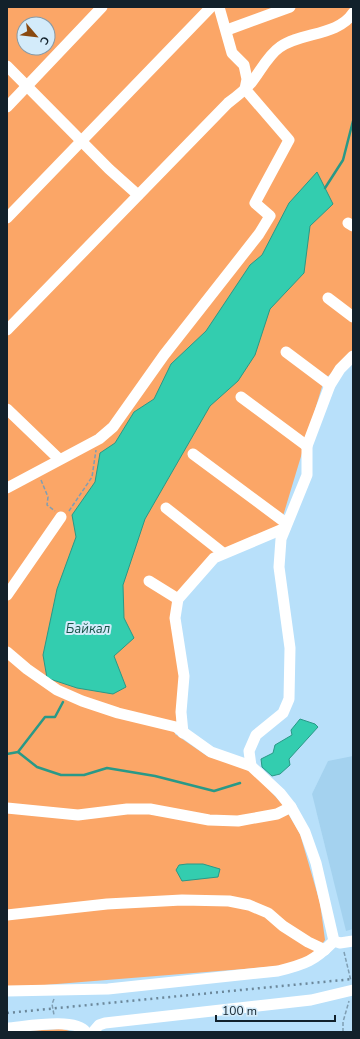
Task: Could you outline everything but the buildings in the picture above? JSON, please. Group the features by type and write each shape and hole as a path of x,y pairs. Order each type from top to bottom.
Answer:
{"street":[{"path":"7,107 102,7"},
{"path":"7,218 211,7"},
{"path":"219,7 232,53 244,66 247,79 245,89"},
{"path":"226,30 290,7"},
{"path":"7,330 228,103 245,89 278,48 296,38 330,29 349,19 353,13"},
{"path":"7,66 138,195"},
{"path":"7,488 99,439 113,427 164,355 259,234 270,216 254,203 289,140 245,89"},
{"path":"328,298 353,317"},
{"path":"286,352 330,385"},
{"path":"251,766 248,751 256,734 283,713 289,699 290,648 279,567 280,539 308,476 308,446 330,385 340,369 353,356"},
{"path":"241,397 308,446"},
{"path":"7,409 59,459"},
{"path":"192,454 285,525"},
{"path":"166,508 223,553"},
{"path":"7,595 61,517"},
{"path":"183,733 180,712 184,676 175,618 178,599 214,558 285,525"},
{"path":"149,581 178,599"},
{"path":"7,652 57,690 82,701 118,713 176,727 211,752 251,766 280,793 291,807 304,832 316,863 337,942"},
{"path":"7,808 78,815 127,809 150,809 209,820 238,821 277,814 291,807"},
{"path":"7,915 107,904 182,900 229,901 249,905 268,913 283,926 308,942 325,950"},
{"path":"7,991 108,989 278,971 305,965 337,942 353,940"},
{"path":"93,1032 99,1025 105,1023 311,1000 353,990"},
{"path":"7,1028 64,1023 84,1029 86,1032"}],"path":[{"path":"40,470 42,486 48,497 47,505 61,517 81,496 92,477 99,439"},
{"path":"60,989 54,997 52,1012 64,1023"}],"shaded area":[{"path":"7,7 353,7 353,353 324,380 280,526 213,554 173,604 182,674 175,734 207,756 251,770 283,805 300,834 320,903 325,940 312,957 292,965 7,988"},
{"path":"353,756 353,929 346,931 312,794 328,761"},
{"path":"62,1029 74,1032 7,1032"}],"water":[{"name":"Байкал","path":"317,172 333,204 310,226 304,273 270,309 255,355 238,381 210,406 145,519 123,585 124,618 134,638 114,656 126,687 113,694 77,688 47,678 43,655 57,589 76,537 72,515 95,482 100,453 115,443 134,412 154,399 171,364 206,331 250,265 262,255 289,203"},
{"path":"300,719 315,724 318,727 289,759 290,765 280,774 272,776 262,767 261,759 273,753 275,745 292,735 291,730"},
{"path":"203,864 220,869 218,877 182,881 176,870 179,865"}],"waterway":[{"path":"325,188 343,160 353,121"},
{"path":"7,754 18,752 45,717 55,717 63,702"},
{"path":"18,752 37,767 61,775 84,775 107,768 155,776 214,791 240,783"}],"railway":[{"path":"7,1013 353,979"}]}
